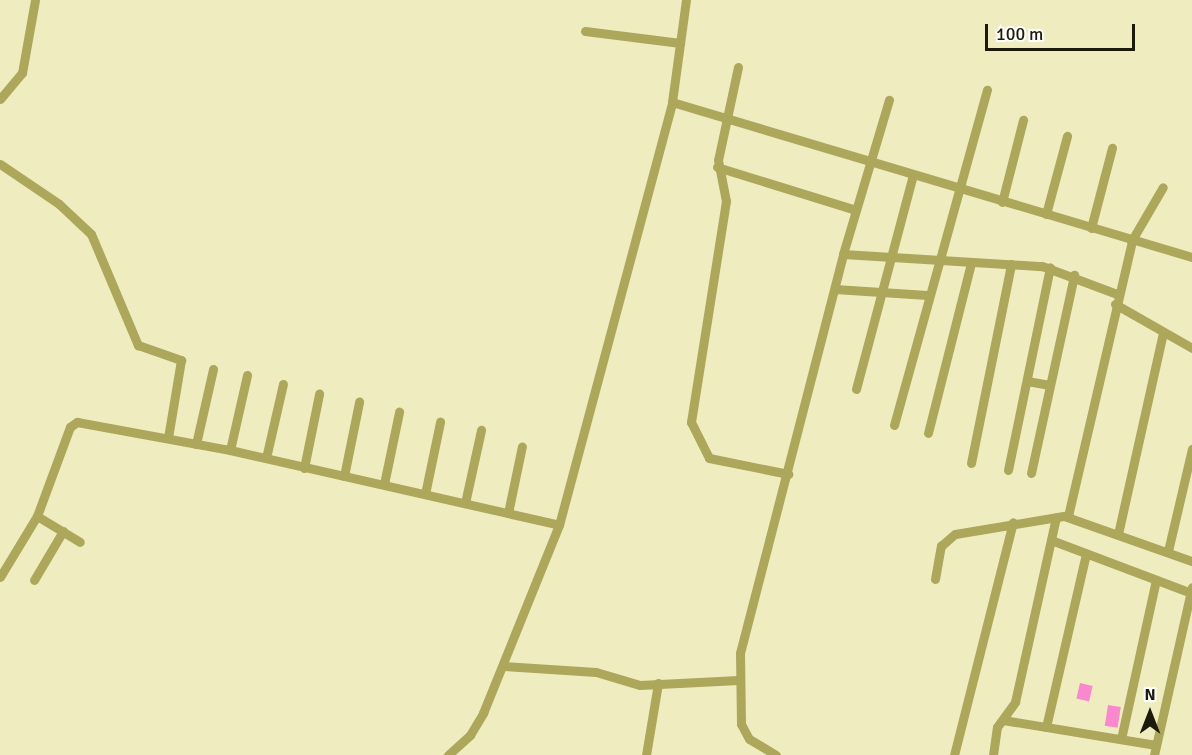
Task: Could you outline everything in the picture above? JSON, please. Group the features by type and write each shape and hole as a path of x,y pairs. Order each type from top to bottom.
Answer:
{"street":[{"path":"0,99 22,73 35,0"},
{"path":"448,755 476,727 504,666 559,525 672,102 686,0"},
{"path":"585,31 680,43"},
{"path":"738,66 717,167 726,201 691,422 701,451 709,459 788,474"},
{"path":"894,425 927,295 987,90"},
{"path":"776,755 744,733 738,680 747,622 788,474 843,254 889,100"},
{"path":"672,102 1192,257"},
{"path":"1002,202 1023,120"},
{"path":"1046,214 1067,136"},
{"path":"1091,228 1112,148"},
{"path":"0,164 59,204 91,234 138,345 181,360 168,438"},
{"path":"717,167 856,210"},
{"path":"856,389 888,259 913,175"},
{"path":"1068,516 1117,294 1132,240 1163,187"},
{"path":"843,254 888,259 1050,267 1117,294"},
{"path":"928,433 971,263"},
{"path":"971,463 1011,264"},
{"path":"1008,470 1050,267"},
{"path":"1031,473 1074,275"},
{"path":"835,289 927,295"},
{"path":"1115,304 1192,348"},
{"path":"1118,534 1163,333"},
{"path":"196,444 213,369"},
{"path":"230,450 247,375"},
{"path":"1027,381 1050,385"},
{"path":"267,458 283,384"},
{"path":"304,468 319,394"},
{"path":"344,476 359,402"},
{"path":"384,484 399,412"},
{"path":"425,494 440,422"},
{"path":"0,577 37,516 74,423 230,450 559,525"},
{"path":"465,503 482,430"},
{"path":"508,513 522,446"},
{"path":"1168,551 1192,449"},
{"path":"37,516 80,542"},
{"path":"935,579 947,539 1013,522 1068,516 1192,561"},
{"path":"993,755 996,731 1015,702 1056,517"},
{"path":"954,755 1013,522"},
{"path":"34,580 63,531"},
{"path":"1051,540 1156,580 1191,590 1154,755"},
{"path":"1046,727 1086,554"},
{"path":"1121,739 1156,580"},
{"path":"504,666 596,672 640,685 738,680"},
{"path":"646,755 658,683"},
{"path":"1004,720 1156,745"}],"building":[{"path":"1080,683 1093,686 1089,702 1076,699"},
{"path":"1108,705 1121,707 1118,728 1105,726"}]}
